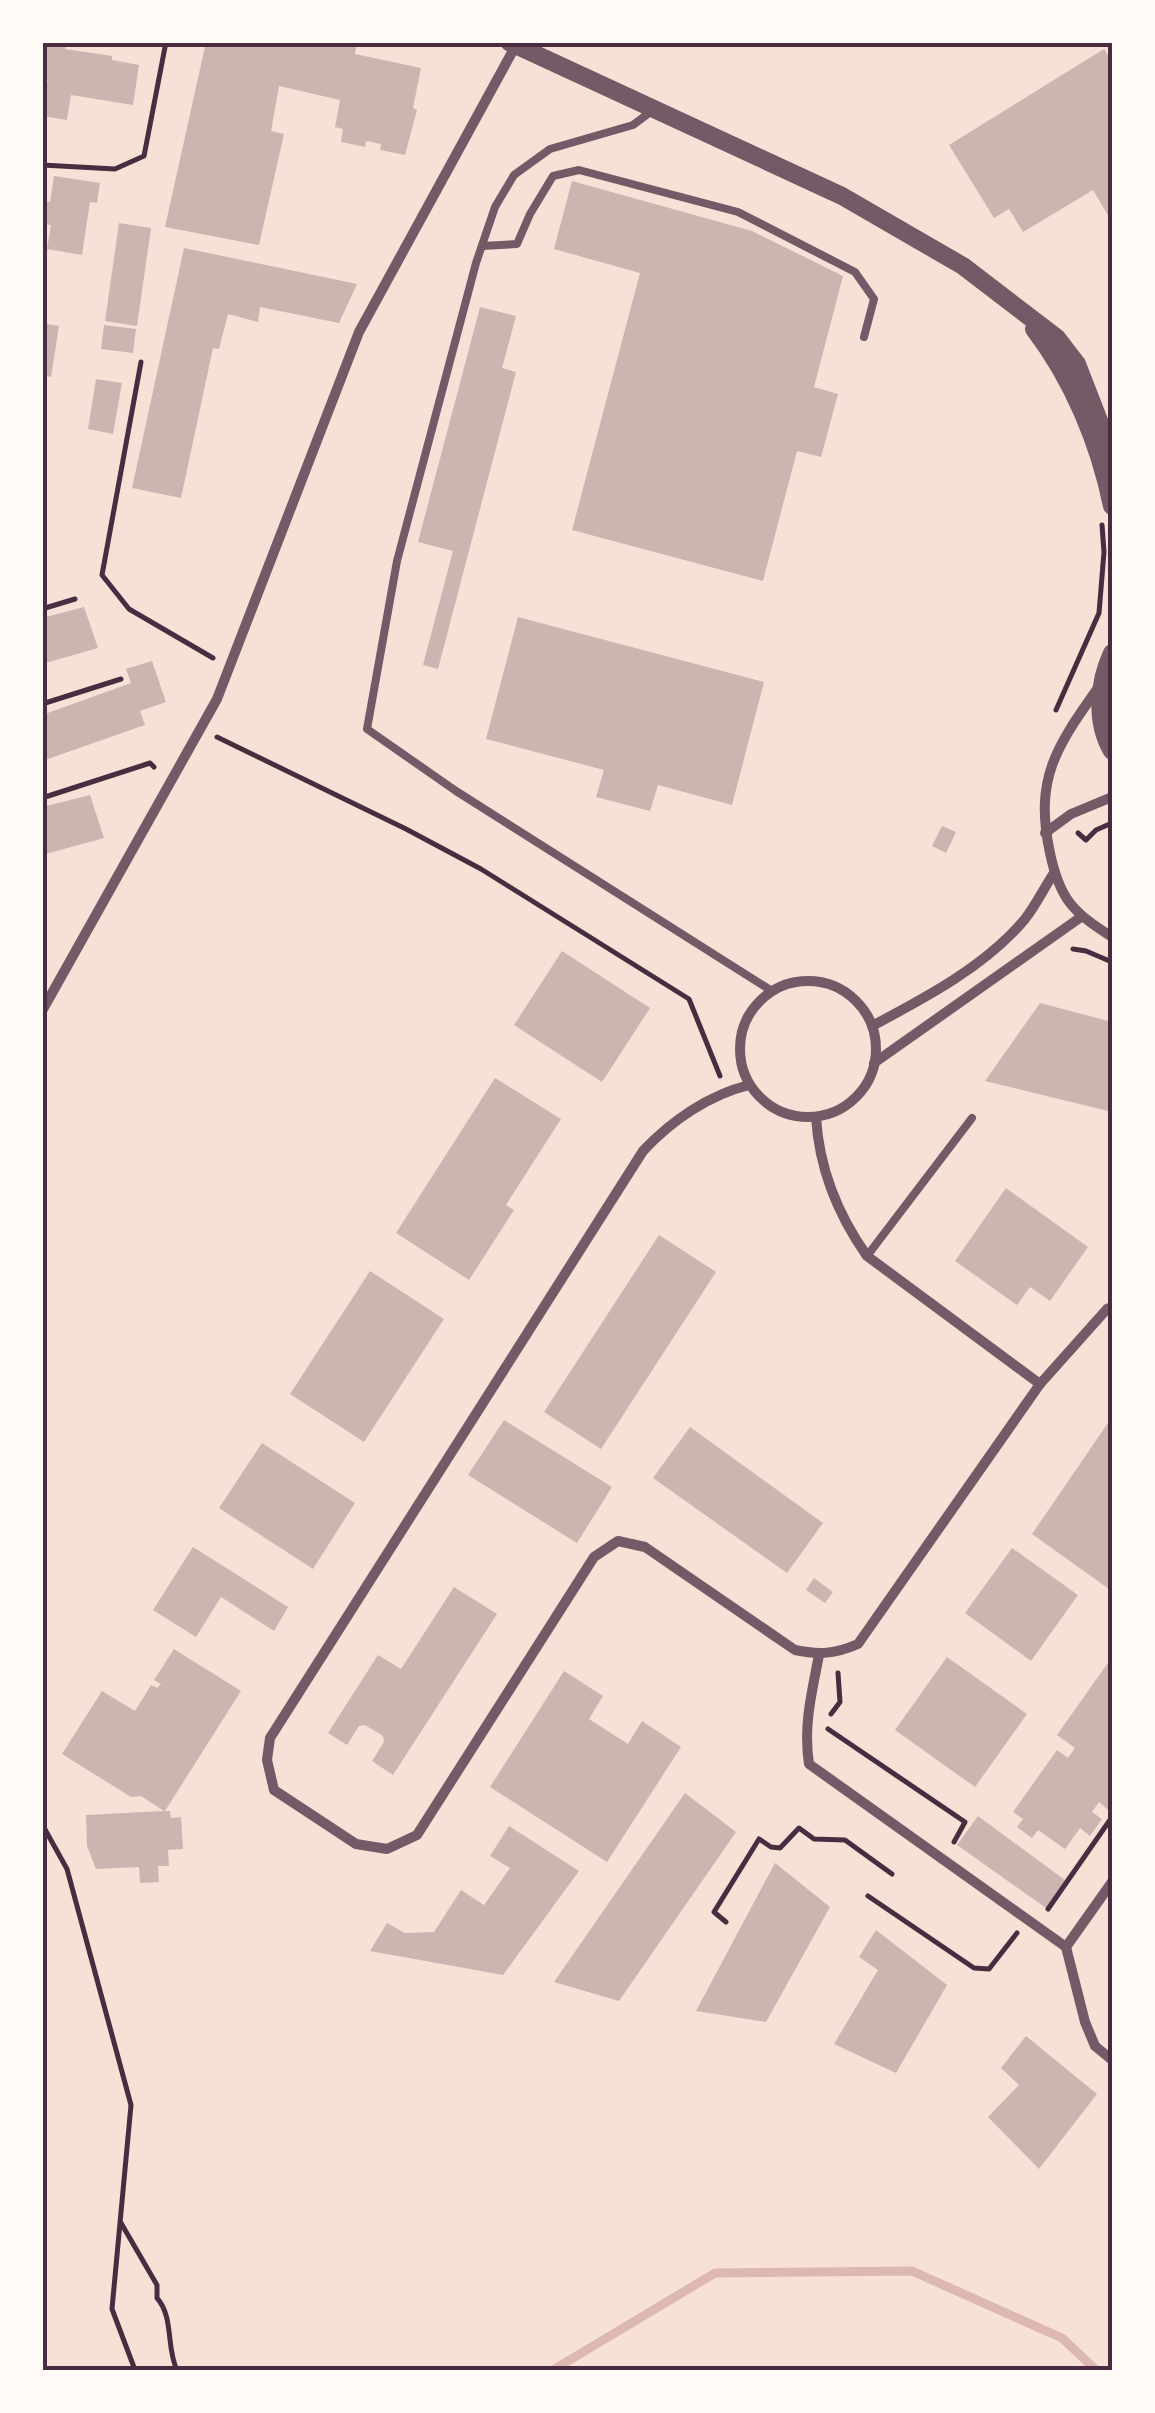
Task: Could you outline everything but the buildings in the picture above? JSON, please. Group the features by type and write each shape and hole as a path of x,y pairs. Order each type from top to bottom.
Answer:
{"street":[{"path":"42,1011 201,729 230,666 358,332 514,44 858,205 963,266 1057,338 1077,364 1112,454"},
{"path":"1018,308 1075,394 1096,450 1106,508"},
{"path":"1112,654 1102,683 1100,714 1112,751"},
{"path":"1102,683 1070,728 1051,765 1042,801 1045,833 1064,900 1081,917 1112,937"},
{"path":"1045,833 1071,814 1112,797"},
{"path":"872,1026 928,996 998,946 1026,918 1054,872"},
{"path":"874,1063 1081,917"},
{"path":"796,982 823,982 853,999 872,1026 876,1048 865,1086 835,1112 816,1117 796,1116 778,1110 749,1085 740,1060 741,1034 752,1010 772,991 796,982"},
{"path":"749,1085 726,1091 665,1127 644,1151 270,1738 267,1760 274,1790 356,1844 387,1849 417,1835 594,1557 618,1541 644,1547 794,1650 819,1655 858,1644 1040,1384 1106,1309 1112,1307"},
{"path":"816,1117 822,1165 850,1232 867,1256 1040,1384"},
{"path":"819,1655 807,1718 809,1764 1066,1947 1085,2022 1095,2046 1112,2060"},
{"path":"1066,1947 1112,1882"}],"lane":[{"path":"653,110 633,125 550,149 514,175 495,207 397,561 367,729 456,791 772,991"},
{"path":"482,246 517,244 553,176 579,170 738,212 855,272 874,299 864,337"},
{"path":"867,1256 972,1118"}],"path":[{"path":"42,165 115,169 144,156 166,42"},
{"path":"141,362 102,575 129,609 230,666"},
{"path":"1053,718 1099,613 1106,508"},
{"path":"42,609 75,598"},
{"path":"42,704 121,679"},
{"path":"201,729 466,861 690,999 726,1091"},
{"path":"42,798 150,763"},
{"path":"1086,840 1112,823"},
{"path":"1047,940 1061,948 1086,951 1112,962"},
{"path":"836,1653 840,1702 828,1717 828,1730 965,1822 954,1846"},
{"path":"1046,1912 1112,1817"},
{"path":"42,1824 67,1869 131,2106 112,2309 135,2370"},
{"path":"726,1922 714,1912 759,1839 780,1848 799,1828 814,1839 845,1840 892,1874"},
{"path":"868,1896 974,1968 989,1968 1028,1918"},
{"path":"120,2222 157,2285 157,2298 166,2308 171,2358 176,2370"}],"waterway":[{"path":"553,2370 715,2273 912,2271 1062,2338 1096,2370"}]}
